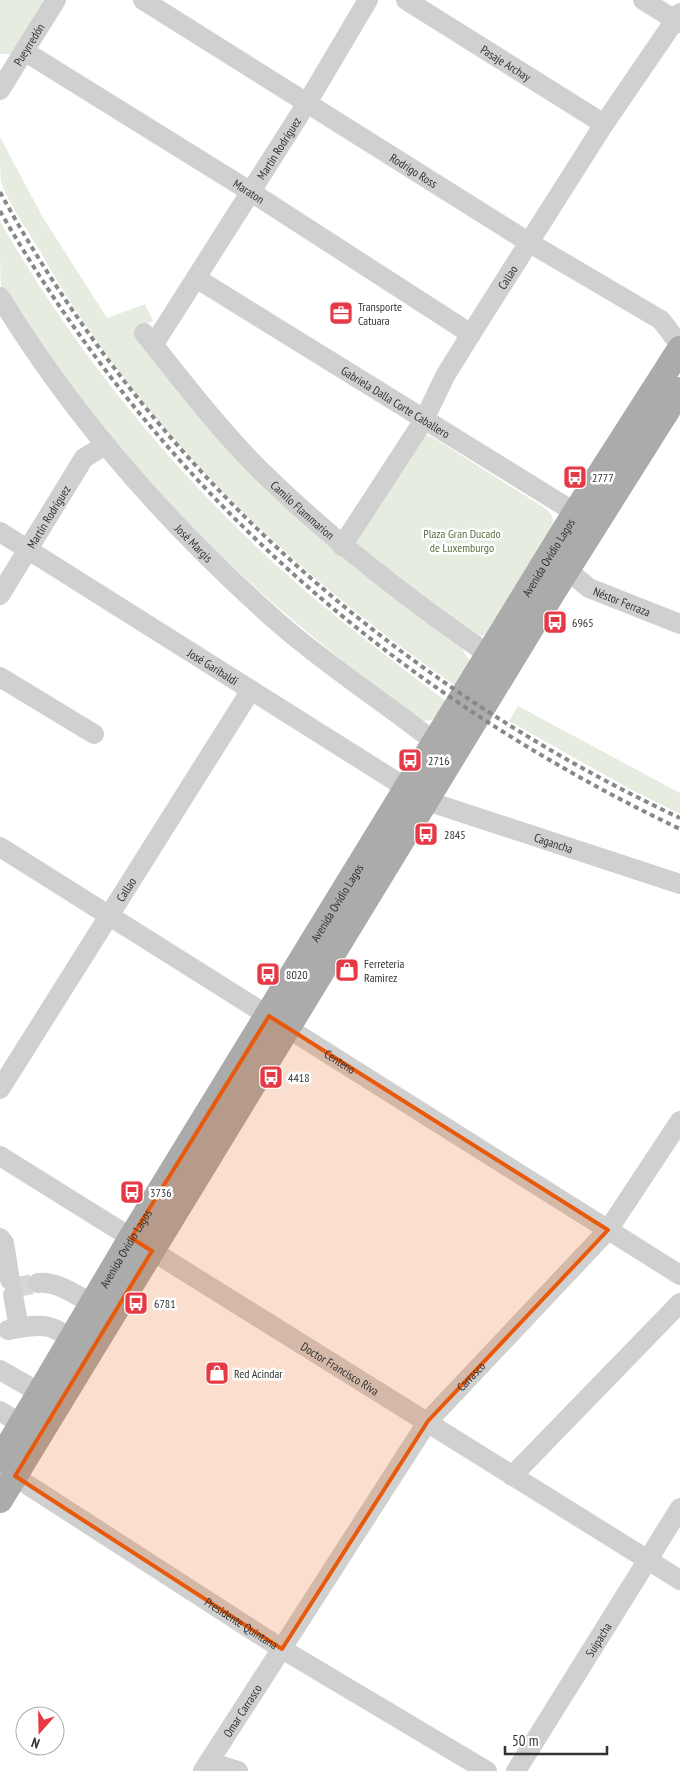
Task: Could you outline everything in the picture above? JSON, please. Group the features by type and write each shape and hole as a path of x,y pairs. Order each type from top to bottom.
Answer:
{"main road":[{"name":"Avenida Ovidio Lagos","path":"5,1468 418,795 567,570 585,519 680,349"},
{"name":"Avenida Ovidio Lagos","path":"418,795 436,743 489,655 585,519 680,390"},
{"name":"Avenida Ovidio Lagos","path":"0,1500 11,1418 40,1393 81,1345 92,1304 142,1245"}],"street":[{"name":"Pueyrredón","path":"0,89 56,0"},
{"name":"Rodrigo Ross","path":"143,0 530,243 661,320 680,345"},
{"name":"Martín Rodríguez","path":"149,338 196,278 307,103 368,0"},
{"name":"Pasaje Archay","path":"406,0 604,124"},
{"path":"643,0 678,19"},
{"name":"Callao","path":"342,546 424,420 445,376 604,124 678,19"},
{"name":"Maraton","path":"24,51 251,192 471,334"},
{"name":"Gabriela Dalla Corte Caballero","path":"196,278 585,519"},
{"name":"José Margis","path":"0,297 61,389 105,445 174,522 283,627 436,743"},
{"name":"Camilo Flammarion","path":"149,338 183,384 259,468 342,546 414,604 489,655"},
{"name":"Martín Rodríguez","path":"0,595 84,458 105,445"},
{"name":"José Garibaldi","path":"0,532 418,795"},
{"name":"Néstor Ferraza","path":"567,570 589,588 680,624"},
{"path":"0,677 94,734"},
{"name":"Callao","path":"0,1089 251,690"},
{"name":"Cagancha","path":"418,795 680,884"},
{"name":"Centeno","path":"0,848 680,1275"},
{"name":"Carrasco","path":"282,1649 428,1422 608,1230 680,1121"},
{"name":"Doctor Francisco Riva","path":"0,1156 680,1580"},
{"path":"0,1238 4,1243 12,1287 14,1329 36,1324 46,1326 81,1345"},
{"path":"38,1283 46,1282 58,1286 92,1304"},
{"path":"512,1476 680,1302"},
{"path":"0,1370 40,1393"},
{"name":"Presidente Quintana","path":"5,1468 282,1649 487,1771"},
{"name":"Suipacha","path":"516,1771 680,1508"},
{"name":"Omar Carrasco","path":"206,1766 282,1649"},
{"path":"206,1766 238,1771"}],"highlighted area":[{"path":"269,1016 608,1230 428,1421 282,1649 15,1476 152,1251 131,1238"}],"green space":[{"path":"0,0 47,0 12,54 0,54"},
{"path":"0,137 42,216 107,318 145,304 153,321 138,327 362,573 462,648 471,664 457,687 336,596 279,546 223,492 171,436 123,377 79,315 13,208 1,182"},
{"path":"0,221 28,268 91,360 160,446 236,527 296,583 447,702 437,717 425,721 420,720 317,640 221,555 175,510 132,463 91,413 10,303 1,285"},
{"name":"Plaza Gran Ducado de Luxemburgo","path":"426,435 434,438 545,508 552,518 553,530 486,635 479,637 356,547 356,540"},
{"path":"518,706 680,793 680,814 628,788 509,721"}],"tunnel":[{"path":"12,1288 38,1283"}],"railway":[{"path":"0,192 61,294 130,389 207,478 290,559 379,634 474,703 575,764 680,818"},
{"path":"0,211 63,312 133,405 209,492 292,572 380,646 474,713 574,774 680,829"}],"place":[{"name":"Transporte Catuara","path":"341,313"},
{"name":"2777","path":"575,477"},
{"name":"6965","path":"555,622"},
{"name":"2716","path":"410,760"},
{"name":"2845","path":"426,834"},
{"name":"Ferreteria Ramirez","path":"347,970"},
{"name":"8020","path":"268,974"},
{"name":"4418","path":"271,1077"},
{"name":"3736","path":"132,1192"},
{"name":"6781","path":"136,1303"},
{"name":"Red Acindar","path":"217,1373"}]}
